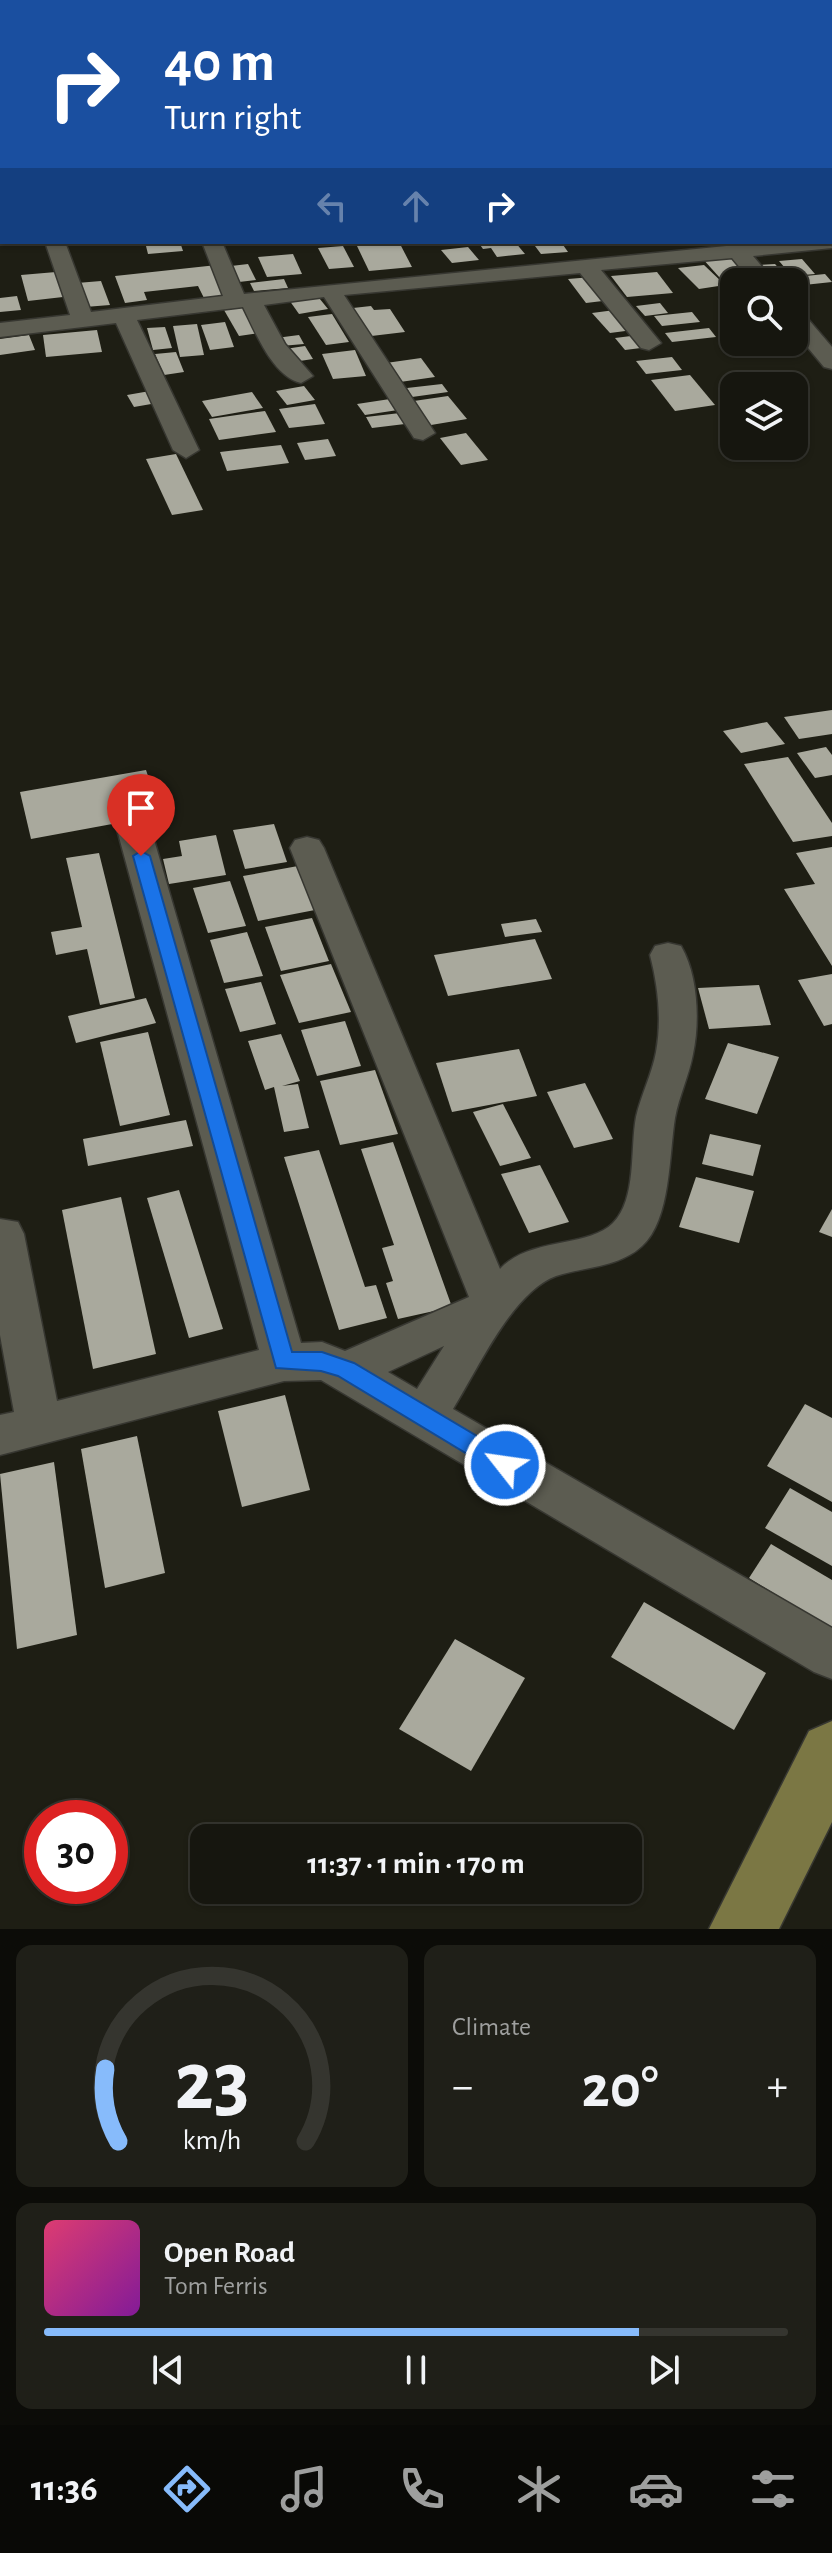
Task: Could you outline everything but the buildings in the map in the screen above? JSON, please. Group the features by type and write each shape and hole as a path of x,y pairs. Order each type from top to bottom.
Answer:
{"main road":[{"path":"743,1929 832,1753"}],"street":[{"path":"56,244 83,321"},
{"path":"213,244 243,300 275,347 301,376"},
{"path":"0,330 330,290 805,244"},
{"path":"725,250 747,268"},
{"path":"587,267 649,343"},
{"path":"330,290 423,433"},
{"path":"124,316 186,450"},
{"path":"808,334 832,362"},
{"path":"133,826 284,1362"},
{"path":"307,848 494,1305"},
{"path":"424,1417 494,1305 521,1275 609,1246 629,1234 647,1195 656,1117 675,1052 677,988 668,955"},
{"path":"3,1234 20,1430 284,1362 322,1361 346,1370 832,1655"},
{"path":"346,1370 494,1305"}],"route":[{"path":"141,856 284,1362 322,1361 346,1370 505,1465"}]}
